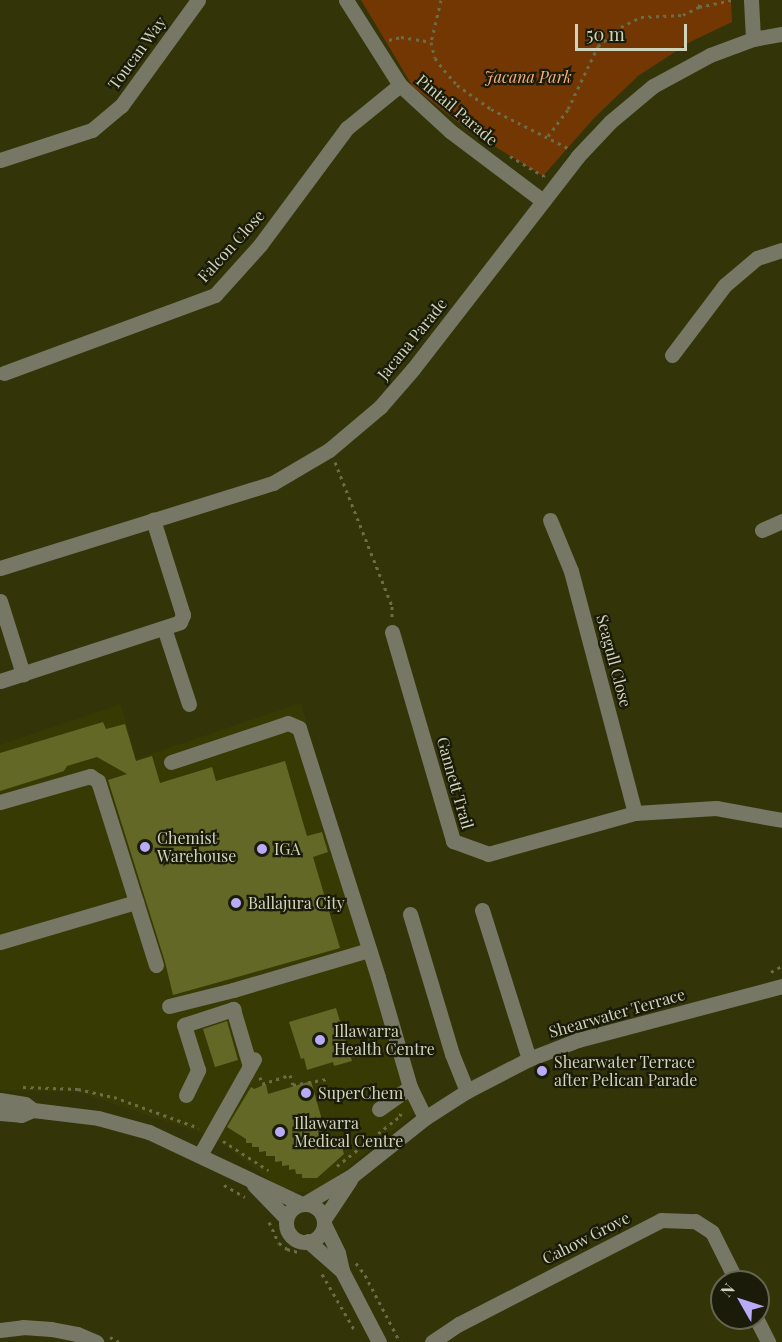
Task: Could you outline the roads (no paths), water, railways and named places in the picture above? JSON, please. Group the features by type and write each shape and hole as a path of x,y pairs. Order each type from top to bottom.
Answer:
{"street":[{"name":"Toucan Way","path":"0,160 92,130 122,106 198,0"},
{"name":"Pintail Parade","path":"346,0 400,85 450,131 543,201"},
{"path":"751,0 753,39"},
{"name":"Jacana Parade","path":"0,568 273,483 329,450 380,407 413,369 578,156 610,122 653,86 710,56 753,39 782,34"},
{"name":"Falcon Close","path":"4,373 215,295 260,245 347,128 400,85"},
{"path":"672,355 725,285 757,258 782,250"},
{"name":"Seagull Close","path":"550,519 571,571 635,813"},
{"path":"0,681 180,622 183,615 153,520"},
{"path":"762,530 782,521"},
{"path":"0,601 23,674"},
{"path":"164,628 189,704"},
{"name":"Gannett Trail","path":"393,632 453,841 488,854 635,813 716,808 782,820"},
{"path":"171,762 288,723 299,728 410,1087 425,1118"},
{"path":"0,802 90,776 98,781 156,965"},
{"path":"0,942 136,902"},
{"path":"482,910 529,1059"},
{"path":"410,914 452,1054 467,1091"},
{"path":"169,1006 233,990 369,950"},
{"name":"Shearwater Terrace","path":"303,1204 353,1175 425,1118 467,1091 529,1059 578,1040 782,986"},
{"path":"200,1155 252,1062 233,990"},
{"path":"186,1095 198,1070 184,1025 233,1009 252,1062"},
{"path":"379,1109 410,1087"},
{"path":"0,1100 25,1104 33,1110 127,1124 320,1211 348,1266 379,1342"},
{"path":"0,1113 21,1115 33,1110"},
{"name":"Shearwater Terrace","path":"324,1221 353,1175"},
{"path":"250,1181 286,1218 287,1228 293,1237 306,1248 348,1266"},
{"path":"286,1218 292,1209 303,1204"},
{"name":"Cahow Grove","path":"432,1342 459,1324 661,1220 695,1221 712,1232 732,1270"},
{"path":"306,1248 321,1232 324,1221"},
{"path":"0,1330 23,1327 51,1329 77,1334 96,1342"}],"place":[{"name":"Chemist Warehouse","path":"145,847"},
{"name":"IGA","path":"262,849"},
{"name":"Ballajura City","path":"236,903"},
{"name":"Illawarra Health Centre","path":"320,1040"},
{"name":"Shearwater Terrace after Pelican Parade","path":"542,1071"},
{"name":"SuperChem","path":"306,1093"},
{"name":"Illawarra Medical Centre","path":"280,1132"}],"park label":[{"name":"Jacana Park","path":"528,77"}]}
